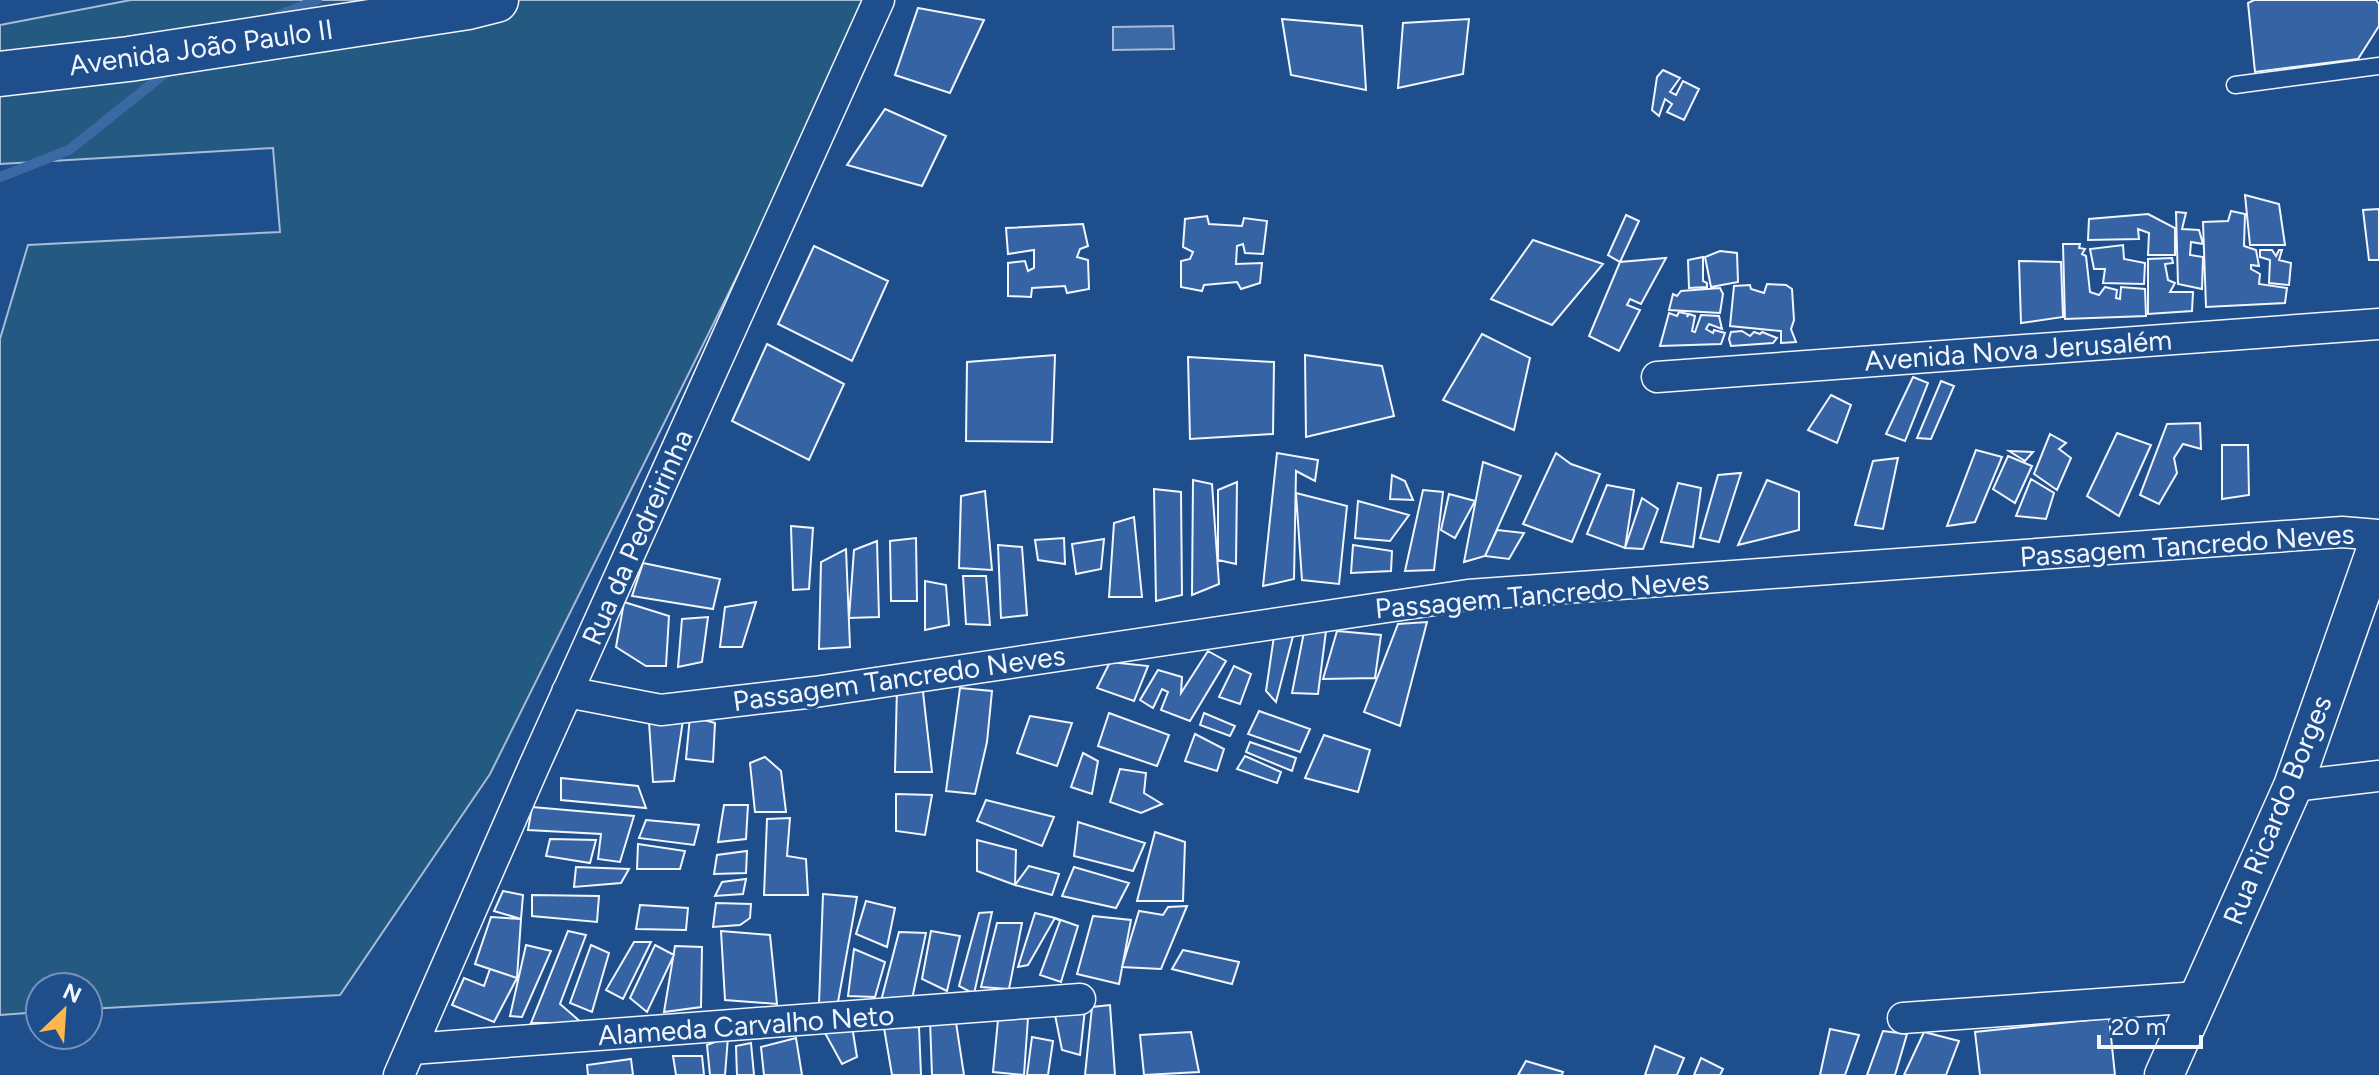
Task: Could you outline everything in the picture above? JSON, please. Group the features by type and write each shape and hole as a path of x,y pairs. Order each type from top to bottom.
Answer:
{"main road":[{"name":"Avenida João Paulo II","path":"0,74 129,59 468,7 496,0"}],"street":[{"name":"Rua da Pedreirinha","path":"406,1062 567,692 879,0"},
{"name":"Avenida Nova Jerusalém","path":"1657,377 2379,324"},
{"name":"Passagem Tancredo Neves","path":"567,692 661,710 815,692 1468,595 2342,532 2379,535"},
{"name":"Rua Ricardo Borges","path":"2164,1075 2293,786 2379,541"},
{"path":"2293,786 2379,776"},
{"path":"1903,1018 2198,997"},
{"name":"Alameda Carvalho Neto","path":"406,1062 1080,999"}],"lane":[{"path":"2235,85 2379,66"}],"shaded area":[{"path":"131,0 874,0 490,774 340,995 104,1008 104,971 24,971 24,1013 0,1015 0,339 28,245 280,232 273,148 0,164 0,25"},
{"path":"1173,26 1174,49 1113,50 1113,27"}],"building":[{"path":"2254,0 2376,0 2379,4 2379,26 2358,59 2255,72 2248,3"},
{"path":"918,8 984,20 950,93 895,75"},
{"path":"1282,19 1362,26 1366,90 1291,75"},
{"path":"1469,19 1463,74 1398,88 1403,23"},
{"path":"1663,70 1680,78 1670,92 1676,95 1683,81 1699,89 1684,120 1667,112 1672,104 1665,99 1659,116 1652,110 1657,77"},
{"path":"885,109 946,136 922,186 847,165"},
{"path":"2245,195 2279,204 2285,245 2250,245"},
{"path":"2379,209 2379,260 2369,260 2363,210"},
{"path":"2231,211 2245,214 2244,246 2256,250 2259,266 2251,265 2251,269 2260,274 2259,284 2287,288 2285,303 2206,307 2203,222 2228,221"},
{"path":"2176,212 2186,213 2182,229 2199,230 2203,244 2191,242 2190,255 2203,257 2202,289 2178,284"},
{"path":"2148,214 2175,228 2175,255 2148,255 2149,233 2138,229 2139,239 2088,240 2089,219"},
{"path":"1626,215 1639,221 1620,262 1608,255"},
{"path":"1207,216 1209,224 1242,226 1244,218 1267,221 1263,254 1245,253 1243,244 1237,246 1236,264 1262,263 1260,283 1241,289 1237,282 1204,285 1202,291 1181,287 1181,261 1190,259 1193,252 1183,247 1185,219"},
{"path":"1083,224 1088,246 1080,249 1077,257 1088,260 1089,289 1067,293 1065,286 1032,288 1031,297 1008,296 1008,263 1025,261 1028,271 1034,268 1034,250 1008,254 1006,228"},
{"path":"1533,240 1603,264 1552,325 1491,299"},
{"path":"2063,244 2080,244 2079,248 2085,249 2082,254 2086,256 2090,292 2099,295 2105,287 2117,290 2116,298 2120,299 2121,287 2145,289 2146,316 2065,319"},
{"path":"2123,245 2124,259 2145,263 2144,284 2103,283 2105,269 2094,269 2090,249"},
{"path":"814,246 888,281 852,361 778,324"},
{"path":"2260,250 2272,250 2276,256 2282,250 2279,260 2291,263 2289,285 2269,283 2270,260 2260,257"},
{"path":"1720,251 1737,253 1738,282 1711,287 1705,257"},
{"path":"1703,257 1703,281 1707,287 1689,288 1688,260"},
{"path":"1666,258 1641,304 1630,299 1627,305 1640,310 1619,351 1589,336 1620,262"},
{"path":"2172,258 2173,263 2165,264 2168,280 2175,283 2170,292 2193,292 2192,311 2148,314 2148,259"},
{"path":"2019,261 2061,262 2063,317 2021,323"},
{"path":"1767,284 1786,285 1792,289 1794,320 1791,329 1796,342 1781,343 1781,331 1730,326 1734,286 1750,285 1751,289 1764,293"},
{"path":"1720,288 1723,294 1720,313 1669,310 1673,294 1677,296 1681,291"},
{"path":"1679,312 1688,314 1687,317 1689,314 1695,316 1692,331 1695,332 1701,315 1719,316 1722,329 1709,324 1706,329 1713,333 1714,330 1725,333 1721,344 1660,346 1669,313 1677,316"},
{"path":"1742,331 1750,336 1754,332 1762,332 1777,338 1773,343 1731,346 1731,332"},
{"path":"1482,334 1530,358 1514,430 1443,400"},
{"path":"767,344 844,384 809,460 732,421"},
{"path":"1055,355 1052,442 966,441 967,362"},
{"path":"1305,355 1382,366 1394,416 1306,437"},
{"path":"1188,357 1274,362 1273,434 1190,439"},
{"path":"1913,377 1928,383 1905,441 1886,434"},
{"path":"1941,381 1954,386 1931,439 1917,438"},
{"path":"1831,395 1851,405 1837,443 1808,430"},
{"path":"2200,423 2201,449 2183,444 2174,458 2177,473 2159,504 2140,495 2167,424"},
{"path":"2117,433 2151,445 2119,516 2087,496"},
{"path":"2050,434 2066,443 2059,449 2071,458 2057,490 2034,474"},
{"path":"2222,445 2248,445 2249,495 2222,499"},
{"path":"1976,450 2002,457 1975,522 1947,526"},
{"path":"2009,451 2033,452 2025,461"},
{"path":"1277,453 1318,460 1315,481 1296,471 1294,579 1263,586"},
{"path":"1556,453 1571,464 1600,474 1572,542 1523,524"},
{"path":"2008,456 2032,466 2015,503 1993,489"},
{"path":"1898,458 1883,529 1855,525 1873,461"},
{"path":"1483,462 1521,476 1485,556 1464,562"},
{"path":"1741,473 1719,542 1700,538 1718,475"},
{"path":"1392,475 1405,481 1413,500 1390,499"},
{"path":"2031,479 2054,493 2046,519 2016,516"},
{"path":"1193,480 1212,484 1219,584 1192,595"},
{"path":"1767,480 1799,492 1799,530 1738,545"},
{"path":"1237,482 1236,564 1218,560 1218,490"},
{"path":"1678,483 1701,488 1693,547 1661,542"},
{"path":"1607,485 1634,490 1625,548 1587,534"},
{"path":"1154,489 1181,492 1182,595 1156,601"},
{"path":"1423,490 1443,492 1434,570 1405,571"},
{"path":"985,491 992,570 959,568 961,496"},
{"path":"1296,493 1347,506 1339,584 1302,580"},
{"path":"1449,494 1475,501 1455,538 1441,530"},
{"path":"1642,498 1658,509 1643,549 1625,548"},
{"path":"1358,501 1409,515 1390,541 1355,538"},
{"path":"1134,517 1142,597 1109,597 1114,523"},
{"path":"791,526 813,528 809,589 793,590"},
{"path":"1497,530 1524,533 1509,559 1485,556"},
{"path":"916,538 917,601 891,601 890,541"},
{"path":"1064,538 1065,564 1038,560 1035,540"},
{"path":"1104,539 1101,569 1076,574 1072,544"},
{"path":"877,541 879,617 849,618 854,550"},
{"path":"998,545 1022,547 1027,615 1001,618"},
{"path":"1353,545 1392,551 1391,571 1351,573"},
{"path":"846,549 850,647 819,649 821,562"},
{"path":"643,563 720,579 713,609 632,596"},
{"path":"963,576 986,576 990,625 966,624"},
{"path":"925,581 946,585 949,625 925,630"},
{"path":"624,602 669,616 666,666 646,666 616,647"},
{"path":"756,602 742,647 720,647 725,607"},
{"path":"708,617 702,662 678,667 682,619"},
{"path":"1427,622 1400,726 1364,712 1398,624"},
{"path":"1326,631 1318,694 1292,693 1304,632"},
{"path":"1337,631 1381,635 1375,678 1323,679"},
{"path":"1274,636 1293,636 1276,702 1266,691"},
{"path":"1208,651 1226,661 1190,721 1161,710 1168,692 1162,689 1153,708 1140,700 1158,670 1182,677 1181,693"},
{"path":"1110,662 1148,666 1134,701 1097,688"},
{"path":"1234,666 1251,674 1240,704 1219,697"},
{"path":"922,683 932,772 895,772 897,686"},
{"path":"960,688 992,691 987,742 975,794 946,791"},
{"path":"1259,711 1310,729 1300,752 1248,734"},
{"path":"1109,713 1169,735 1157,766 1098,746"},
{"path":"1204,713 1235,726 1230,736 1200,725"},
{"path":"690,716 715,723 713,762 686,759"},
{"path":"1030,716 1072,723 1057,766 1017,753"},
{"path":"683,720 674,781 653,782 649,722"},
{"path":"1195,734 1224,749 1217,771 1185,761"},
{"path":"1324,735 1370,750 1358,792 1305,778"},
{"path":"1250,742 1296,758 1292,771 1246,752"},
{"path":"1083,753 1098,761 1092,794 1071,787"},
{"path":"1245,756 1281,772 1277,783 1237,769"},
{"path":"765,757 781,771 786,812 755,812 750,763"},
{"path":"1120,769 1146,773 1144,793 1162,804 1141,813 1110,802"},
{"path":"561,778 638,786 646,808 561,800"},
{"path":"896,794 932,795 925,835 896,831"},
{"path":"986,800 1054,817 1042,846 977,821"},
{"path":"724,805 748,805 746,839 718,842"},
{"path":"532,807 634,816 620,862 598,859 601,834 528,830"},
{"path":"790,818 787,856 806,859 808,895 764,895 767,819"},
{"path":"646,820 699,825 694,845 639,838"},
{"path":"1078,822 1145,843 1133,871 1074,856"},
{"path":"1155,832 1185,842 1183,901 1137,901"},
{"path":"550,839 596,840 590,863 546,856"},
{"path":"977,840 1016,850 1015,885 977,871"},
{"path":"638,844 685,851 680,869 637,869"},
{"path":"747,851 746,873 714,874 717,855"},
{"path":"1029,866 1059,874 1052,895 1015,885"},
{"path":"576,867 629,869 621,883 574,887"},
{"path":"1074,867 1129,883 1116,908 1062,896"},
{"path":"746,879 743,894 715,896 722,882"},
{"path":"503,891 523,895 521,919 494,911"},
{"path":"823,894 857,897 838,1002 819,1004"},
{"path":"532,895 599,896 597,922 532,916"},
{"path":"866,901 895,908 887,947 856,934"},
{"path":"716,903 751,904 750,918 740,925 713,927"},
{"path":"640,905 688,908 686,930 636,929"},
{"path":"1187,906 1161,969 1122,967 1139,911 1163,915 1168,907"},
{"path":"992,912 974,994 959,986 979,913"},
{"path":"1035,913 1055,918 1028,965 1018,967"},
{"path":"1093,916 1131,920 1119,984 1077,974"},
{"path":"491,917 521,919 517,978 475,964"},
{"path":"1055,918 1078,926 1061,982 1040,975 1060,921"},
{"path":"997,923 1022,923 1009,989 981,987"},
{"path":"568,931 586,935 560,1004 582,1023 531,1023"},
{"path":"721,931 770,935 777,1004 725,1000"},
{"path":"931,931 960,936 947,991 922,979"},
{"path":"899,932 926,933 912,999 881,1001"},
{"path":"634,942 651,942 623,999 606,990"},
{"path":"526,945 551,951 522,1017 510,1016"},
{"path":"591,945 609,953 592,1012 570,1003"},
{"path":"655,945 674,955 647,1012 630,998"},
{"path":"675,946 702,947 701,1007 664,1012"},
{"path":"854,949 885,962 875,997 848,996"},
{"path":"1183,950 1239,962 1232,984 1172,969"},
{"path":"490,969 517,978 494,1022 452,1005 464,978 484,986"},
{"path":"1110,1005 1115,1075 1085,1075 1092,1007"},
{"path":"1085,1009 1080,1055 1062,1050 1054,1010"},
{"path":"955,1016 964,1075 932,1075 930,1020"},
{"path":"1028,1018 1024,1075 993,1072 998,1020"},
{"path":"2109,1018 2115,1075 1980,1075 1975,1032"},
{"path":"852,1026 857,1057 842,1064 825,1033"},
{"path":"919,1027 921,1075 892,1075 884,1028"},
{"path":"1830,1029 1859,1035 1845,1075 1820,1075"},
{"path":"1883,1031 1907,1034 1895,1075 1867,1075"},
{"path":"1191,1032 1199,1072 1144,1075 1140,1035"},
{"path":"1924,1032 1959,1041 1946,1075 1904,1075"},
{"path":"728,1037 725,1075 710,1075 707,1045"},
{"path":"1032,1037 1053,1041 1048,1075 1027,1075"},
{"path":"796,1038 802,1075 764,1075 761,1047"},
{"path":"751,1043 754,1075 737,1075 736,1046"},
{"path":"1655,1046 1684,1058 1677,1075 1645,1075"},
{"path":"673,1056 702,1056 704,1075 676,1075"},
{"path":"1701,1058 1723,1069 1720,1075 1694,1075"},
{"path":"631,1059 633,1075 588,1075 587,1065"},
{"path":"1526,1061 1563,1072 1562,1075 1518,1075"}],"waterway":[{"path":"275,17 317,0"},
{"path":"0,177 69,150 169,70"}]}
